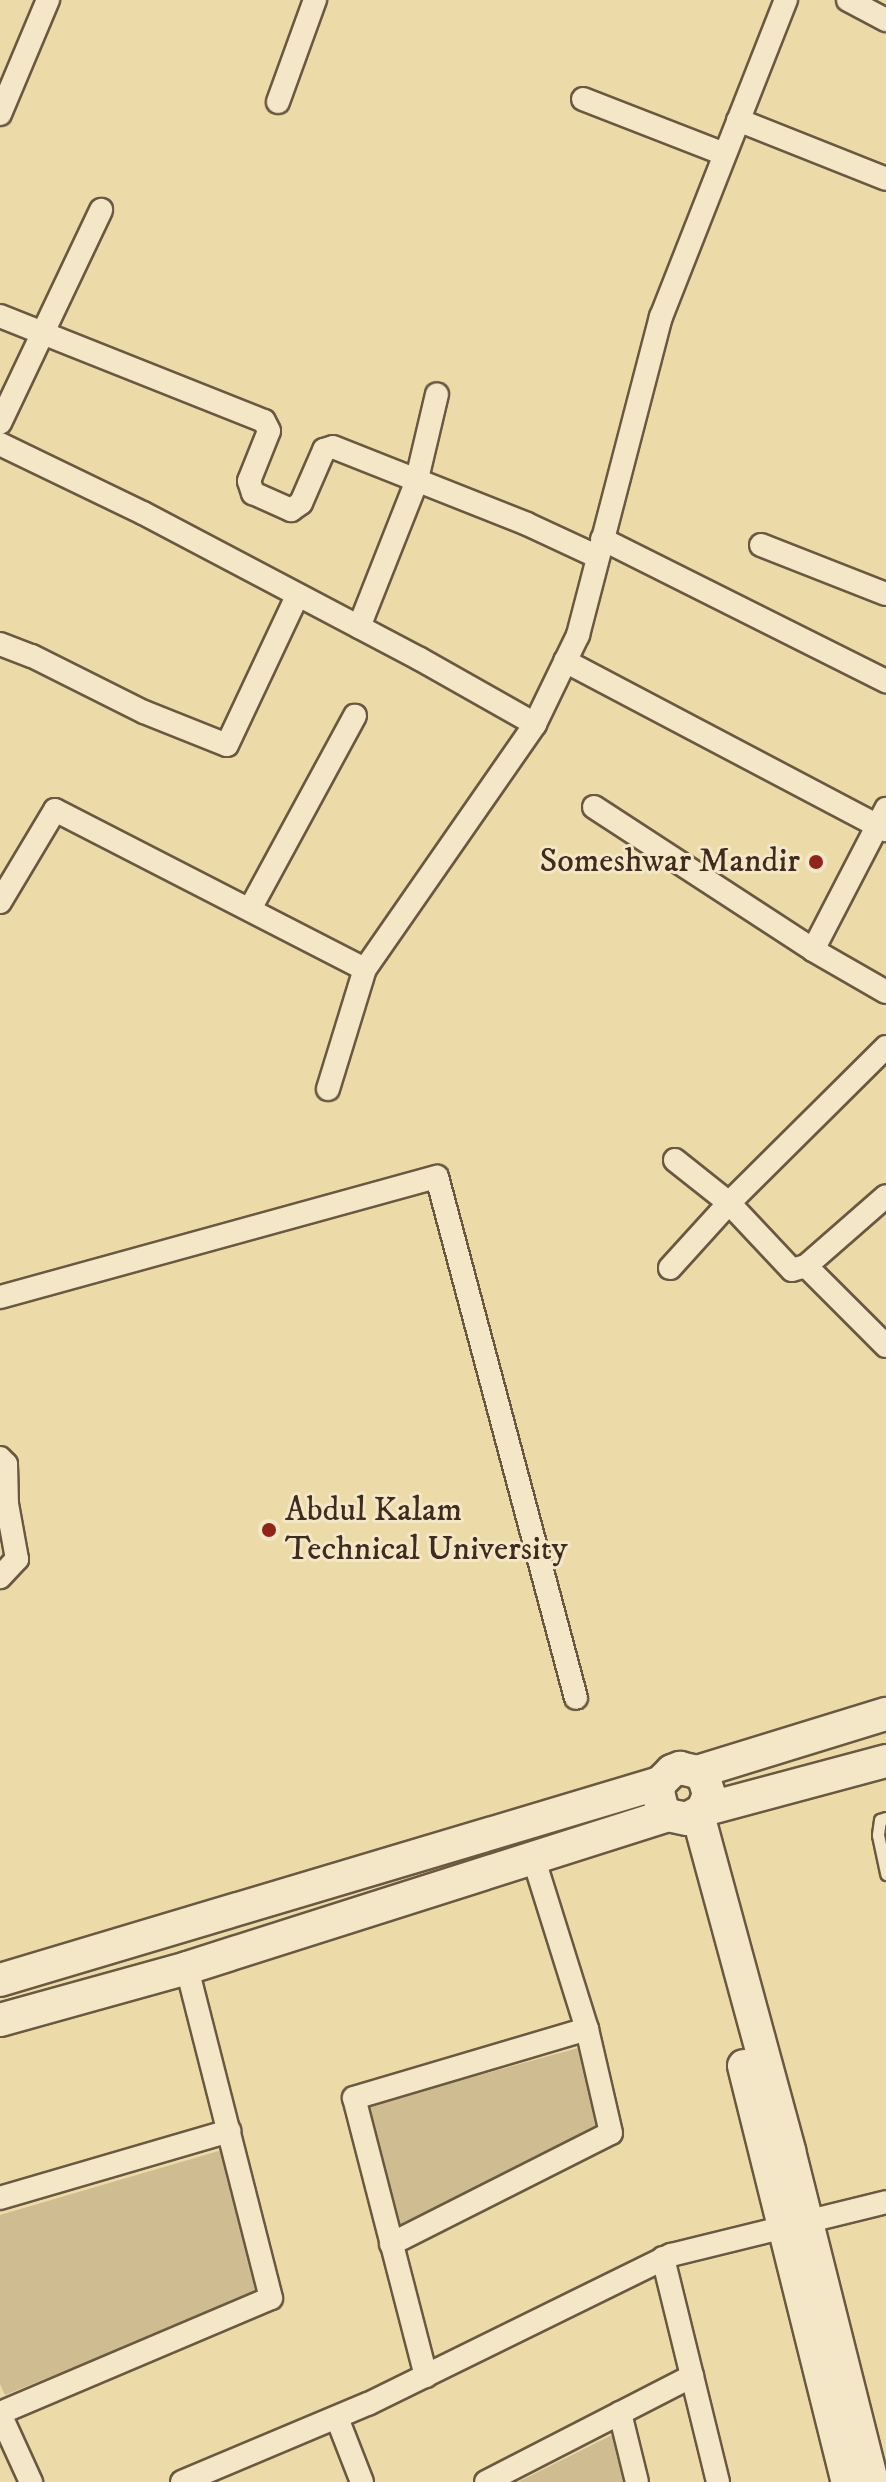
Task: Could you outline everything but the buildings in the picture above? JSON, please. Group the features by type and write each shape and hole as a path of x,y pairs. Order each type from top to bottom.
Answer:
{"street":[{"path":"0,114 48,0"},
{"path":"278,102 315,0"},
{"path":"328,1089 365,969 535,724 578,635 661,317 786,0"},
{"path":"848,0 886,20"},
{"path":"583,99 724,154"},
{"path":"738,120 886,179"},
{"path":"0,423 101,210"},
{"path":"0,316 264,421 269,431 249,481 253,493 291,510 301,503 324,450 333,447 416,483 600,548 886,681"},
{"path":"359,627 416,483 437,394"},
{"path":"0,444 143,513 535,724"},
{"path":"761,545 886,594"},
{"path":"0,644 32,656 144,712 227,745 297,596"},
{"path":"565,661 883,821 813,950"},
{"path":"250,909 355,716"},
{"path":"594,807 813,950 886,992"},
{"path":"0,902 55,810 365,969"},
{"path":"670,1268 729,1203 886,1047"},
{"path":"675,1160 729,1203 792,1270 806,1266 886,1196"},
{"path":"0,1297 437,1177 576,1698"},
{"path":"806,1266 886,1346"},
{"path":"0,1458 6,1464 7,1504 17,1559 0,1577"},
{"path":"872,2482 796,2224 688,1815 659,1800 660,1783 665,1776 680,1768 697,1772 886,1714"},
{"path":"0,2020 187,1968 534,1860 886,1761"},
{"path":"688,1815 709,1794 708,1785 697,1772"},
{"path":"1,1975 660,1783"},
{"path":"391,2244 611,2133 587,2029 534,1860"},
{"path":"31,2482 0,2414 271,2298 187,1968"},
{"path":"426,2376 354,2098 587,2029"},
{"path":"0,2198 229,2131"},
{"path":"182,2482 337,2418 663,2258 886,2202"},
{"path":"796,2224 848,2482"},
{"path":"663,2258 718,2482"},
{"path":"498,2479 692,2376"},
{"path":"620,2413 637,2482"},
{"path":"337,2418 362,2482"}],"lane":[{"path":"886,1818 880,1820 878,1835 886,1874"}],"shaded area":[{"path":"578,2048 596,2125 401,2228 368,2106"},
{"path":"222,2150 261,2292 5,2395 0,2384 0,2215"},
{"path":"616,2433 628,2482 518,2482"}],"place":[{"name":"Someshwar Mandir","path":"816,862"},
{"name":"Abdul Kalam Technical University","path":"269,1530"}]}
